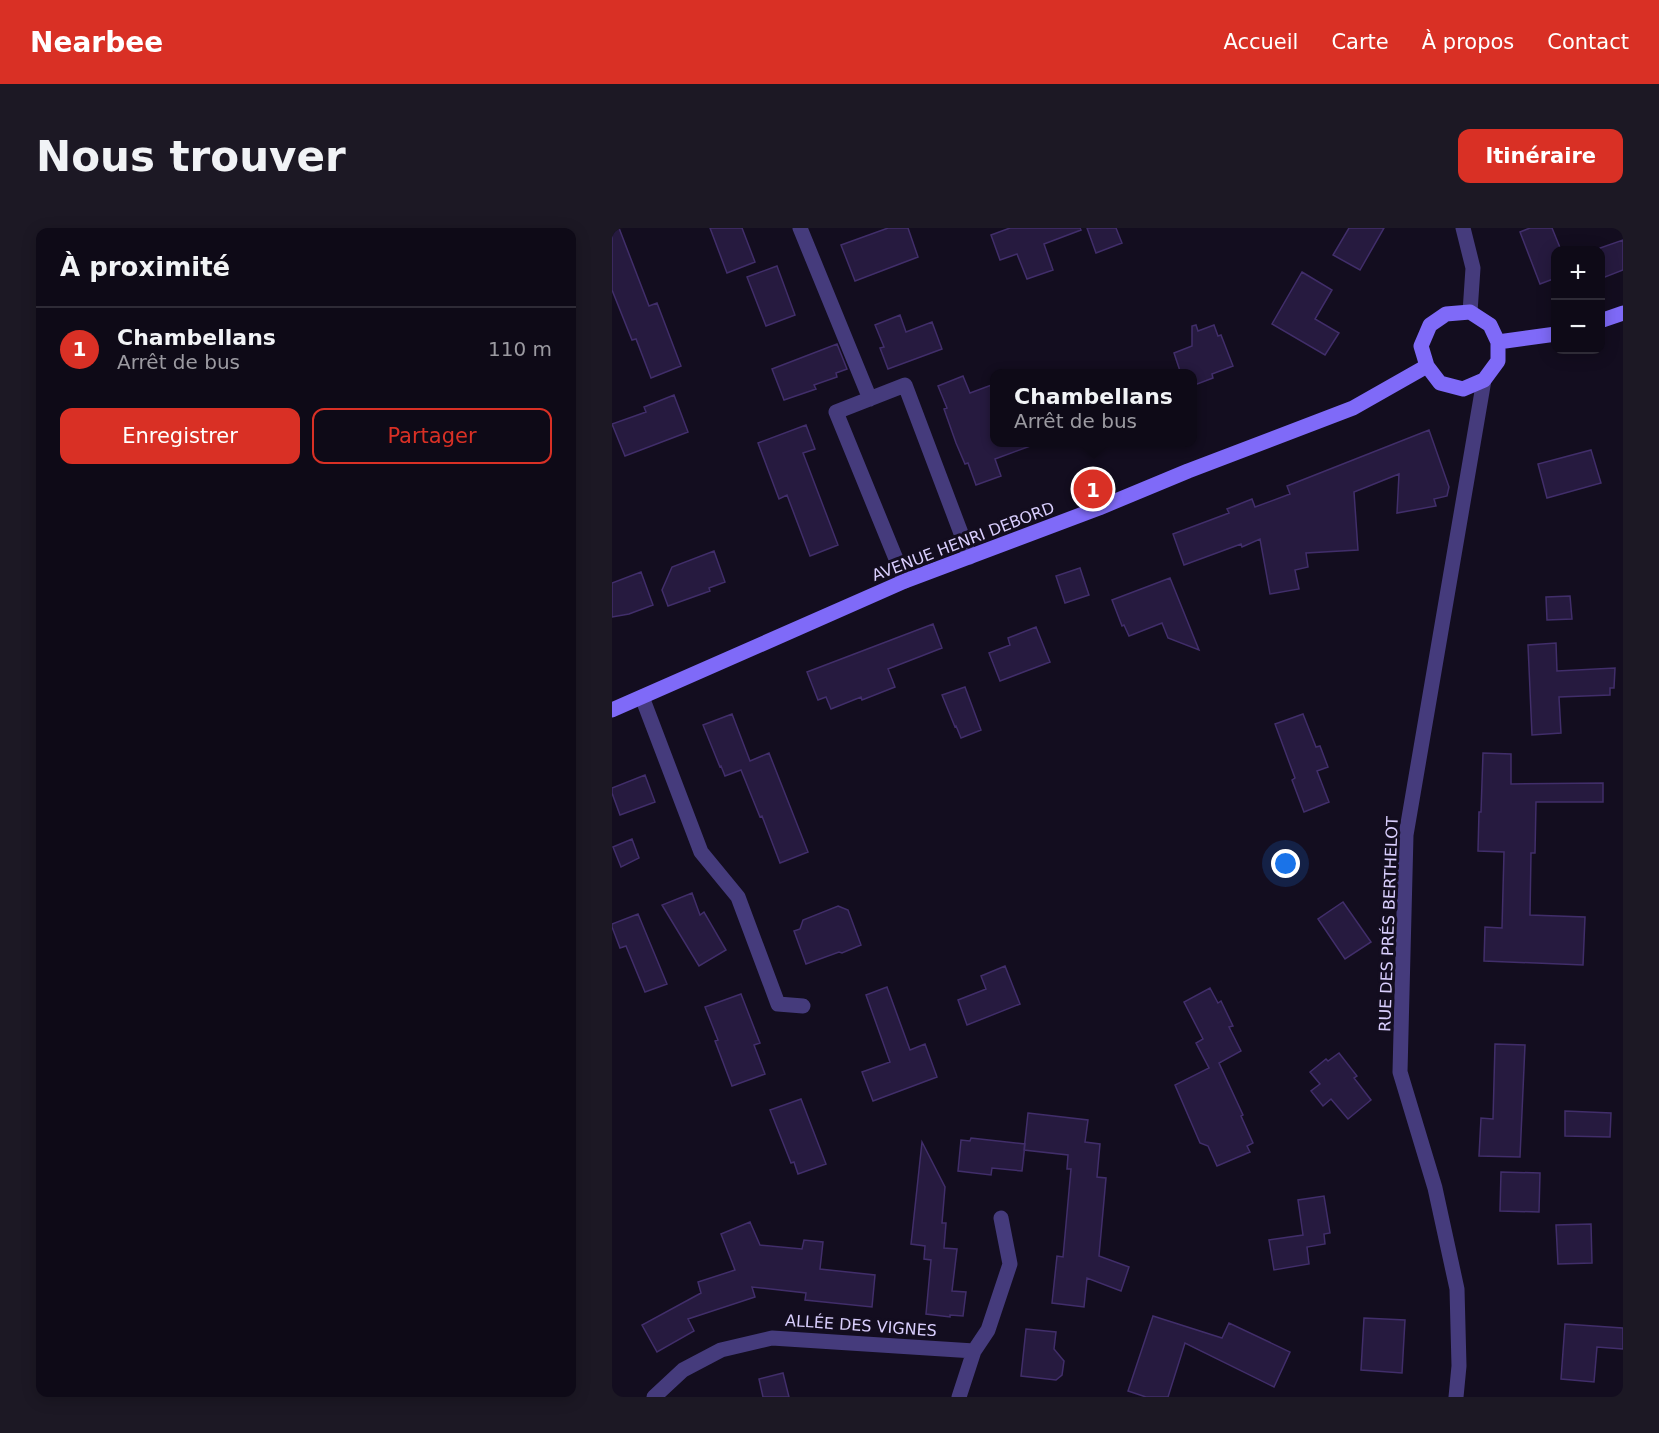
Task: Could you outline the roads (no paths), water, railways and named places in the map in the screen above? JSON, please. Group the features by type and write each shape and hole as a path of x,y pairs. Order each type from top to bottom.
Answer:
{"street":[{"path":"800,228 870,399"},
{"path":"1462,228 1473,268 1470,312"},
{"path":"1470,312 1490,325 1498,342 1498,360 1484,380 1463,389 1440,383 1427,366 1421,346 1431,325 1446,314 1470,312"},
{"path":"1605,319 1623,314"},
{"path":"1498,342 1551,335"},
{"name":"AVENUE HENRI DEBORD","path":"612,710 905,581 1353,408 1427,366"},
{"name":"RUE DES PRÉS BERTHELOT","path":"1456,1397 1459,1366 1456,1289 1436,1188 1400,1072 1406,834 1484,380"},
{"path":"905,581 836,412 905,385 970,557"},
{"path":"642,697 701,852 738,897 778,1004 803,1006"},
{"path":"960,1397 974,1351 988,1330 1010,1264 1000,1218"},
{"name":"ALLÉE DES VIGNES","path":"654,1397 682,1370 721,1350 772,1338 974,1351"}],"place":[{"name":"Chambellans","path":"1093,489"}]}
